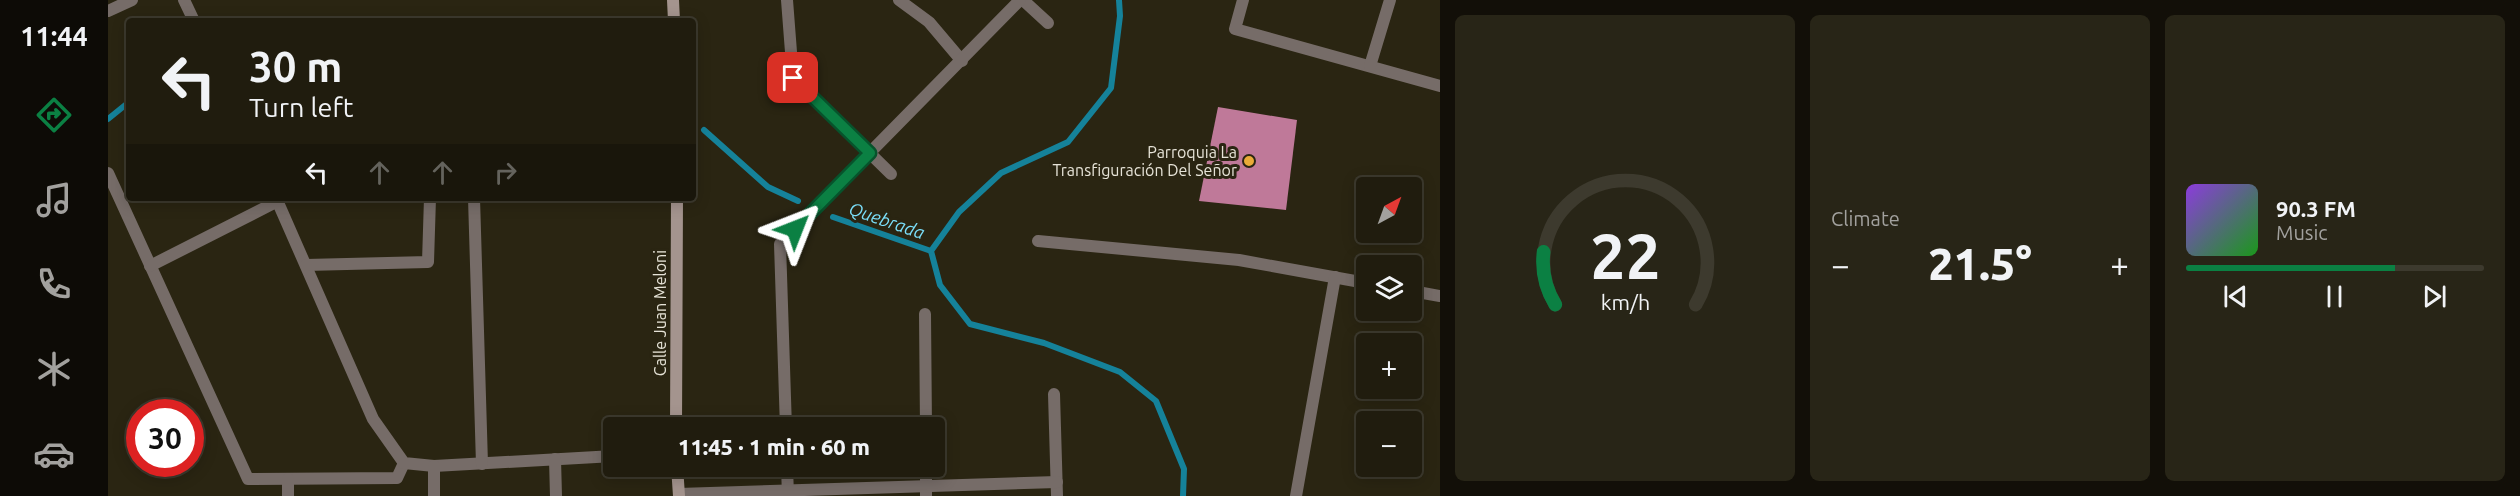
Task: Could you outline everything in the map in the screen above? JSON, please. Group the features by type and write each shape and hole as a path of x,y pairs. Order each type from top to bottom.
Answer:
{"main road":[{"path":"673,0 674,18"},
{"name":"Calle Juan Meloni","path":"676,417 677,201"},
{"path":"678,477 679,495"}],"street":[{"path":"108,11 132,0"},
{"path":"184,0 193,18"},
{"path":"787,0 793,78 891,174"},
{"path":"899,0 929,21 962,61"},
{"path":"786,417 780,244 1022,0 1048,23"},
{"path":"1243,0 1235,29 1440,86"},
{"path":"1370,66 1390,0"},
{"path":"108,173 248,479 397,478 404,463"},
{"path":"150,266 275,201"},
{"path":"277,201 373,419 404,463 434,466 603,457"},
{"path":"306,266 428,262 430,201"},
{"path":"474,201 482,464"},
{"path":"1038,241 1239,260 1356,281"},
{"path":"1296,496 1335,277"},
{"path":"1422,293 1440,296"},
{"path":"925,314 926,417"},
{"path":"1054,394 1057,496"},
{"path":"555,459 556,496"},
{"path":"434,466 434,496"},
{"path":"787,477 788,494"},
{"path":"288,479 288,496"},
{"path":"679,495 926,491 1057,482"}],"building":[{"name":"Parroquia La Transfiguración Del Señor","path":"1218,107 1297,120 1286,210 1199,201"}],"waterway":[{"path":"1119,0 1120,16 1111,88 1068,142 1001,173 959,212 931,251 940,285 970,324 1044,343 1120,372 1156,401 1184,469 1183,496"},
{"name":"Quebrada","path":"108,119 126,104"},
{"name":"Quebrada","path":"704,130 768,187 798,201"},
{"name":"Quebrada","path":"833,217 931,251"}],"place":[{"name":"Parroquia La Transfiguración Del Señor","path":"1249,161"}],"route":[{"path":"793,78 870,153 795,229"}]}
